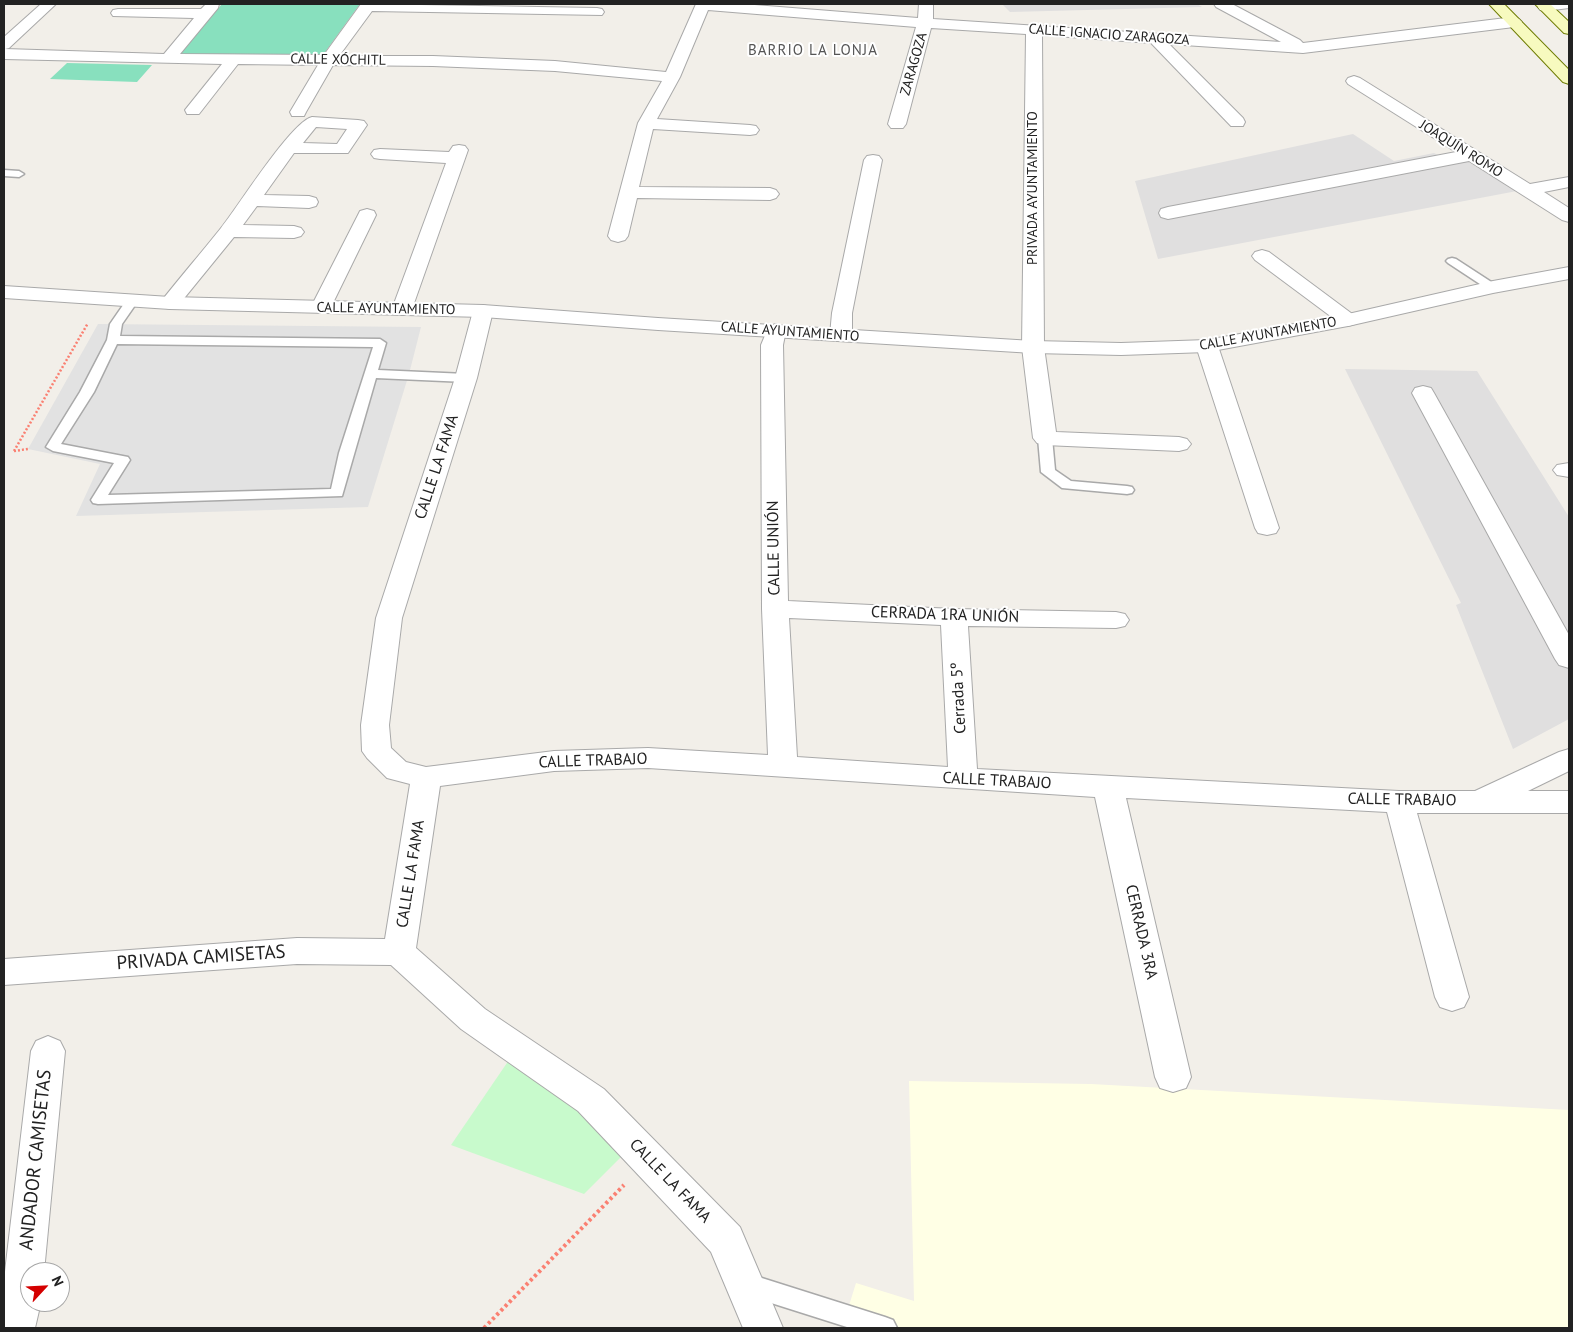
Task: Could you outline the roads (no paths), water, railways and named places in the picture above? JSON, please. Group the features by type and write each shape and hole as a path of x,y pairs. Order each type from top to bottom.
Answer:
{"main road":[{"path":"1496,4 1569,79"},
{"path":"1544,5 1569,30"}],"street":[{"path":"4,45 48,4"},
{"path":"618,236 646,123 672,77 703,4"},
{"name":"CALLE IGNACIO ZARAGOZA","path":"703,4 1034,30 1303,48 1514,22"},
{"name":"ZARAGOZA","path":"897,124 925,22 926,4"},
{"path":"1224,5 1248,4"},
{"path":"1544,5 1569,4"},
{"path":"298,112 329,59 368,5 487,6 597,12"},
{"path":"1224,5 1303,48"},
{"path":"118,13 209,9"},
{"path":"168,59 209,9"},
{"name":"PRIVADA AYUNTAMIENTO","path":"1034,30 1033,347 1045,438"},
{"path":"1155,38 1237,122"},
{"name":"CALLE XÓCHITL","path":"4,54 168,59 329,59 554,66 672,77"},
{"path":"193,110 234,60"},
{"name":"JOAQUÍN ROMO","path":"1354,81 1569,216"},
{"path":"646,123 750,130"},
{"path":"170,303 229,231 289,148"},
{"path":"1168,213 1470,155"},
{"path":"379,161 456,159 402,309"},
{"path":"840,335 842,314 873,160"},
{"path":"1527,190 1569,182"},
{"path":"630,192 770,194"},
{"path":"251,200 309,202"},
{"path":"321,307 367,215"},
{"path":"229,231 294,232"},
{"path":"1262,256 1348,320"},
{"name":"CALLE AYUNTAMIENTO","path":"4,292 170,303 483,311 658,324 1033,347 1121,349 1207,346 1348,320 1493,287 1569,273"},
{"name":"CALLE LA FAMA","path":"483,311 466,378 389,618 375,725 376,751 397,771 426,776 399,952 474,1019 591,1100 649,1159 726,1240 763,1328"},
{"name":"CALLE UNIÓN","path":"776,330 772,345 775,609 783,766"},
{"path":"1207,346 1267,528"},
{"path":"1423,393 1569,659"},
{"path":"1045,438 1179,444"},
{"name":"CERRADA 1RA UNIÓN","path":"775,609 954,617 1116,620"},
{"name":"Cerrada 5º","path":"954,617 963,779"},
{"name":"CALLE TRABAJO","path":"426,776 554,761 648,758 963,779 1399,802 1569,802"},
{"path":"1480,802 1569,759"},
{"name":"CERRADA 3RA","path":"1108,787 1173,1077"},
{"path":"1399,802 1452,997"},
{"name":"PRIVADA CAMISETAS","path":"4,972 298,951 399,952"},
{"name":"ANDADOR CAMISETAS","path":"16,1328 20,1312 48,1051"}],"lane":[{"path":"4,173 19,174"},
{"path":"1452,262 1493,287"},
{"path":"114,340 380,343 346,453 337,493 98,500 123,460 54,447 87,392 114,340 116,324 132,301"},
{"path":"369,374 466,378"},
{"path":"1045,438 1048,472 1067,485 1128,490"},
{"path":"744,1283 885,1328"}],"district":[{"name":"BARRIO LA LONJA","path":"813,51"}]}
